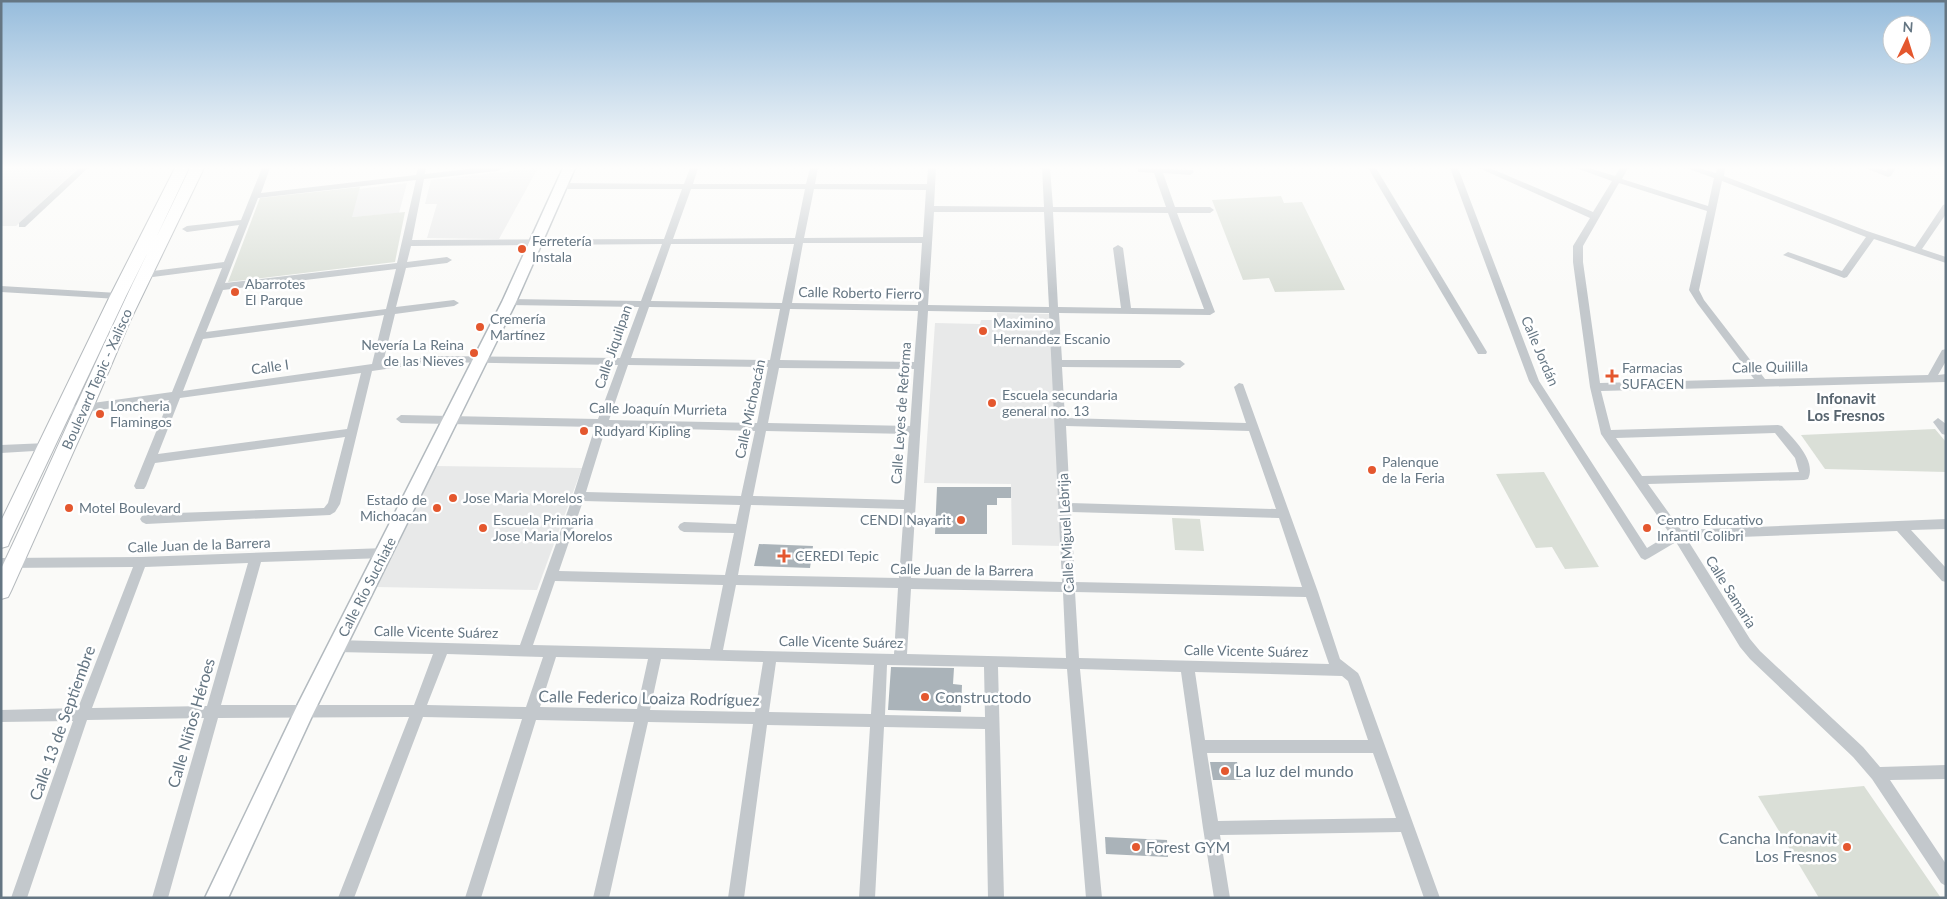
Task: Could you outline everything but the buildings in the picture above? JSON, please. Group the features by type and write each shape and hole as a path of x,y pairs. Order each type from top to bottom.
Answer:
{"main road":[{"name":"Boulevard Tepic - Xalisco","path":"1,541 118,296 162,210"},
{"name":"Boulevard Tepic - Xalisco","path":"1,591 8,563 55,473 122,320 177,210"},
{"name":"Calle Río Suchiate","path":"216,898 304,710 385,553 509,302 550,210"},
{"path":"145,245 150,252 142,270 145,275"},
{"path":"118,296 124,300 118,315 118,318 122,320"},
{"path":"47,447 58,450 48,471 55,473"}],"street":[{"path":"22,225 38,210"},
{"path":"140,486 250,210"},
{"path":"146,519 326,512 331,509 334,504 352,432 390,311 400,265 408,243 414,210"},
{"name":"Calle Jiquilpan","path":"525,650 579,496 602,423 679,210"},
{"name":"Calle Michoacán","path":"715,655 806,210"},
{"name":"Calle Leyes de Reforma","path":"900,659 930,210"},
{"path":"1042,210 1210,210"},
{"name":"Calle Miguel Lebrija","path":"1048,210 1073,663 1094,898"},
{"name":"Calle Roberto Fierro","path":"509,302 1210,312 1172,210"},
{"path":"1397,210 1482,352"},
{"name":"Calle Jordán","path":"1470,210 1534,380 1645,555 1678,535"},
{"path":"1580,210 1594,216"},
{"name":"Calle Samaria","path":"1598,210 1578,246 1578,255 1595,387 1607,434 1678,535 1745,643 1755,655 1858,752 1940,862 1946,878"},
{"path":"1712,210 1694,290 1700,302 1762,382"},
{"path":"1811,210 1872,235 1946,260"},
{"path":"1916,250 1944,210"},
{"path":"187,229 245,222"},
{"path":"1788,255 1844,276 1872,235"},
{"path":"408,243 927,240"},
{"path":"1118,248 1126,310"},
{"path":"219,287 447,260"},
{"path":"145,275 228,264"},
{"path":"1,289 118,296"},
{"path":"199,336 454,302"},
{"path":"1931,378 1946,352"},
{"name":"Calle I","path":"64,411 435,359 481,358 919,366"},
{"path":"1057,363 1180,364"},
{"name":"Calle Quililla","path":"1595,387 1946,378"},
{"path":"1240,387 1335,662 1349,673 1378,746 1432,898"},
{"name":"Calle Joaquín Murrieta","path":"402,419 915,430"},
{"path":"1060,422 1253,427"},
{"path":"1607,434 1778,429 1804,462 1804,476 1638,480"},
{"path":"150,460 352,432"},
{"path":"1,449 47,447"},
{"path":"579,496 910,505"},
{"path":"1064,507 1284,514"},
{"path":"1678,535 1946,524"},
{"path":"1900,526 1946,577"},
{"path":"684,527 741,529"},
{"name":"Calle Juan de la Barrera","path":"8,563 142,562 385,553"},
{"name":"Calle Niños Héroes","path":"160,898 256,558"},
{"name":"Calle 13 de Septiembre","path":"19,898 82,716 142,562"},
{"name":"Calle Juan de la Barrera","path":"551,576 1312,592"},
{"name":"Calle Vicente Suárez","path":"336,646 1187,666 1349,673"},
{"path":"346,898 442,649"},
{"path":"473,898 551,651"},
{"path":"601,898 656,654"},
{"path":"736,898 770,656"},
{"path":"866,898 881,659"},
{"path":"990,662 996,898"},
{"path":"1187,666 1222,898"},
{"name":"Calle Federico Loaiza Rodríguez","path":"1,716 82,716 304,710 992,723"},
{"path":"1198,747 1378,746"},
{"path":"1876,774 1946,772"},
{"path":"1210,828 1406,825"}],"shaded area":[{"path":"1,210 33,210 16,226 1,226"},
{"path":"255,210 354,210 352,217 405,212 395,262 228,282"},
{"path":"353,210 400,210 399,213 351,217"},
{"path":"435,210 515,210 499,239 427,238"},
{"path":"1216,210 1306,210 1345,290 1275,292 1269,278 1243,280"},
{"name":"Escuela secundaria general no. 13","path":"997,313 1050,314 1061,546 1012,545 1011,484 924,483 935,323 980,324 981,320 997,320"},
{"path":"1935,429 1946,442 1946,472 1825,469 1801,435"},
{"name":"Escuela Primaria Jose Maria Morelos","path":"436,466 582,468 537,590 377,587"},
{"path":"1544,472 1599,567 1565,569 1552,547 1536,548 1496,474"},
{"path":"1172,518 1200,519 1204,551 1175,550"},
{"name":"Cancha Infonavit Los Fresnos","path":"1864,786 1941,898 1819,898 1758,796"}],"place":[{"name":"Ferretería Instala","path":"522,249"},
{"name":"Abarrotes El Parque","path":"235,292"},
{"name":"Cremería Martínez","path":"480,327"},
{"name":"Maximino Hernandez Escanio","path":"983,331"},
{"name":"Nevería La Reina de las Nieves","path":"474,353"},
{"name":"Farmacias SUFACEN","path":"1612,376"},
{"name":"Escuela secundaria general no. 13","path":"992,403"},
{"name":"Loncheria Flamingos","path":"100,414"},
{"name":"Rudyard Kipling","path":"584,431"},
{"name":"Palenque de la Feria","path":"1372,470"},
{"name":"Jose Maria Morelos","path":"453,498"},
{"name":"Motel Boulevard","path":"69,508"},
{"name":"Estado de Michoacan","path":"437,508"},
{"name":"CENDI Nayarit","path":"961,520"},
{"name":"Escuela Primaria Jose Maria Morelos","path":"483,528"},
{"name":"Centro Educativo Infantil Colibri","path":"1647,528"},
{"name":"CEREDI Tepic","path":"784,556"},
{"name":"Constructodo","path":"925,697"},
{"name":"La luz del mundo","path":"1225,771"},
{"name":"Forest GYM","path":"1136,847"},
{"name":"Cancha Infonavit Los Fresnos","path":"1847,847"}],"district":[{"name":"Infonavit Los Fresnos","path":"1846,408"}]}
